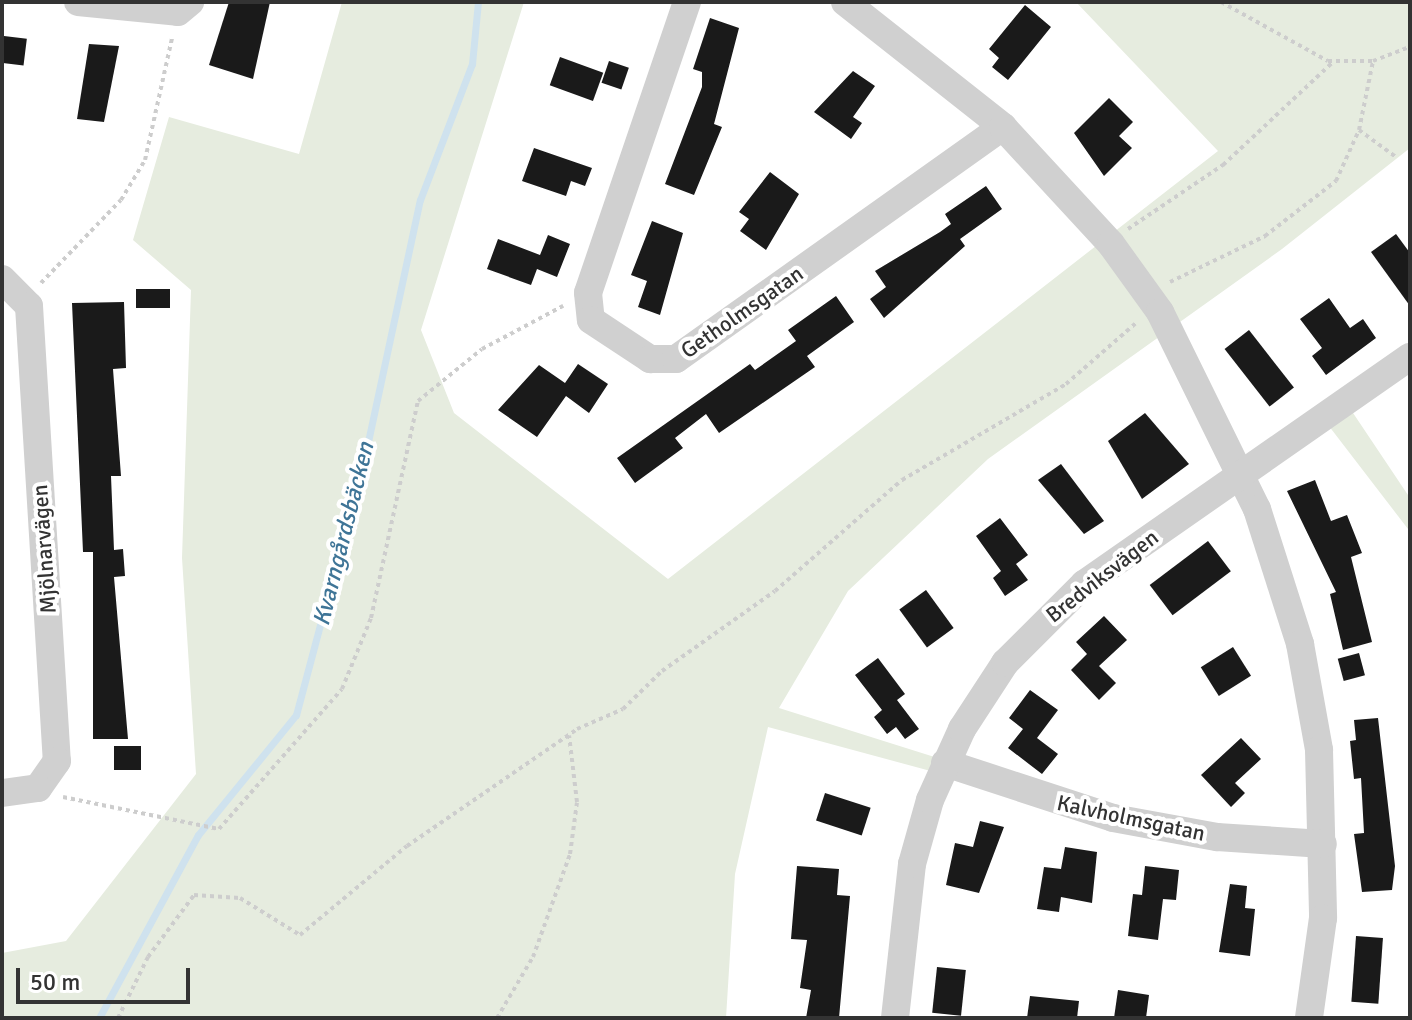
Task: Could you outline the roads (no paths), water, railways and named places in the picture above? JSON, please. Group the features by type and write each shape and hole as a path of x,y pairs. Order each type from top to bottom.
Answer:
{"street":[{"path":"78,2 184,7"},
{"name":"Getholmsgatan","path":"687,2 588,293 591,320 650,359 676,359 1003,127"},
{"path":"845,2 1003,127 1111,244 1155,304 1242,475 1300,644 1319,750 1323,844 1309,1018"},
{"name":"Mjölnarvägen","path":"2,279 29,306 57,761 38,788 2,793"},
{"name":"Bredviksvägen","path":"895,1018 912,864 945,763 982,695 1057,607 1410,357"},
{"name":"Kalvholmsgatan","path":"945,763 1113,818 1217,837 1323,844"}],"waterway":[{"name":"Kvarngårdsbäcken","path":"99,1018 198,835 296,715 366,451 420,200 472,64 478,2"}]}
